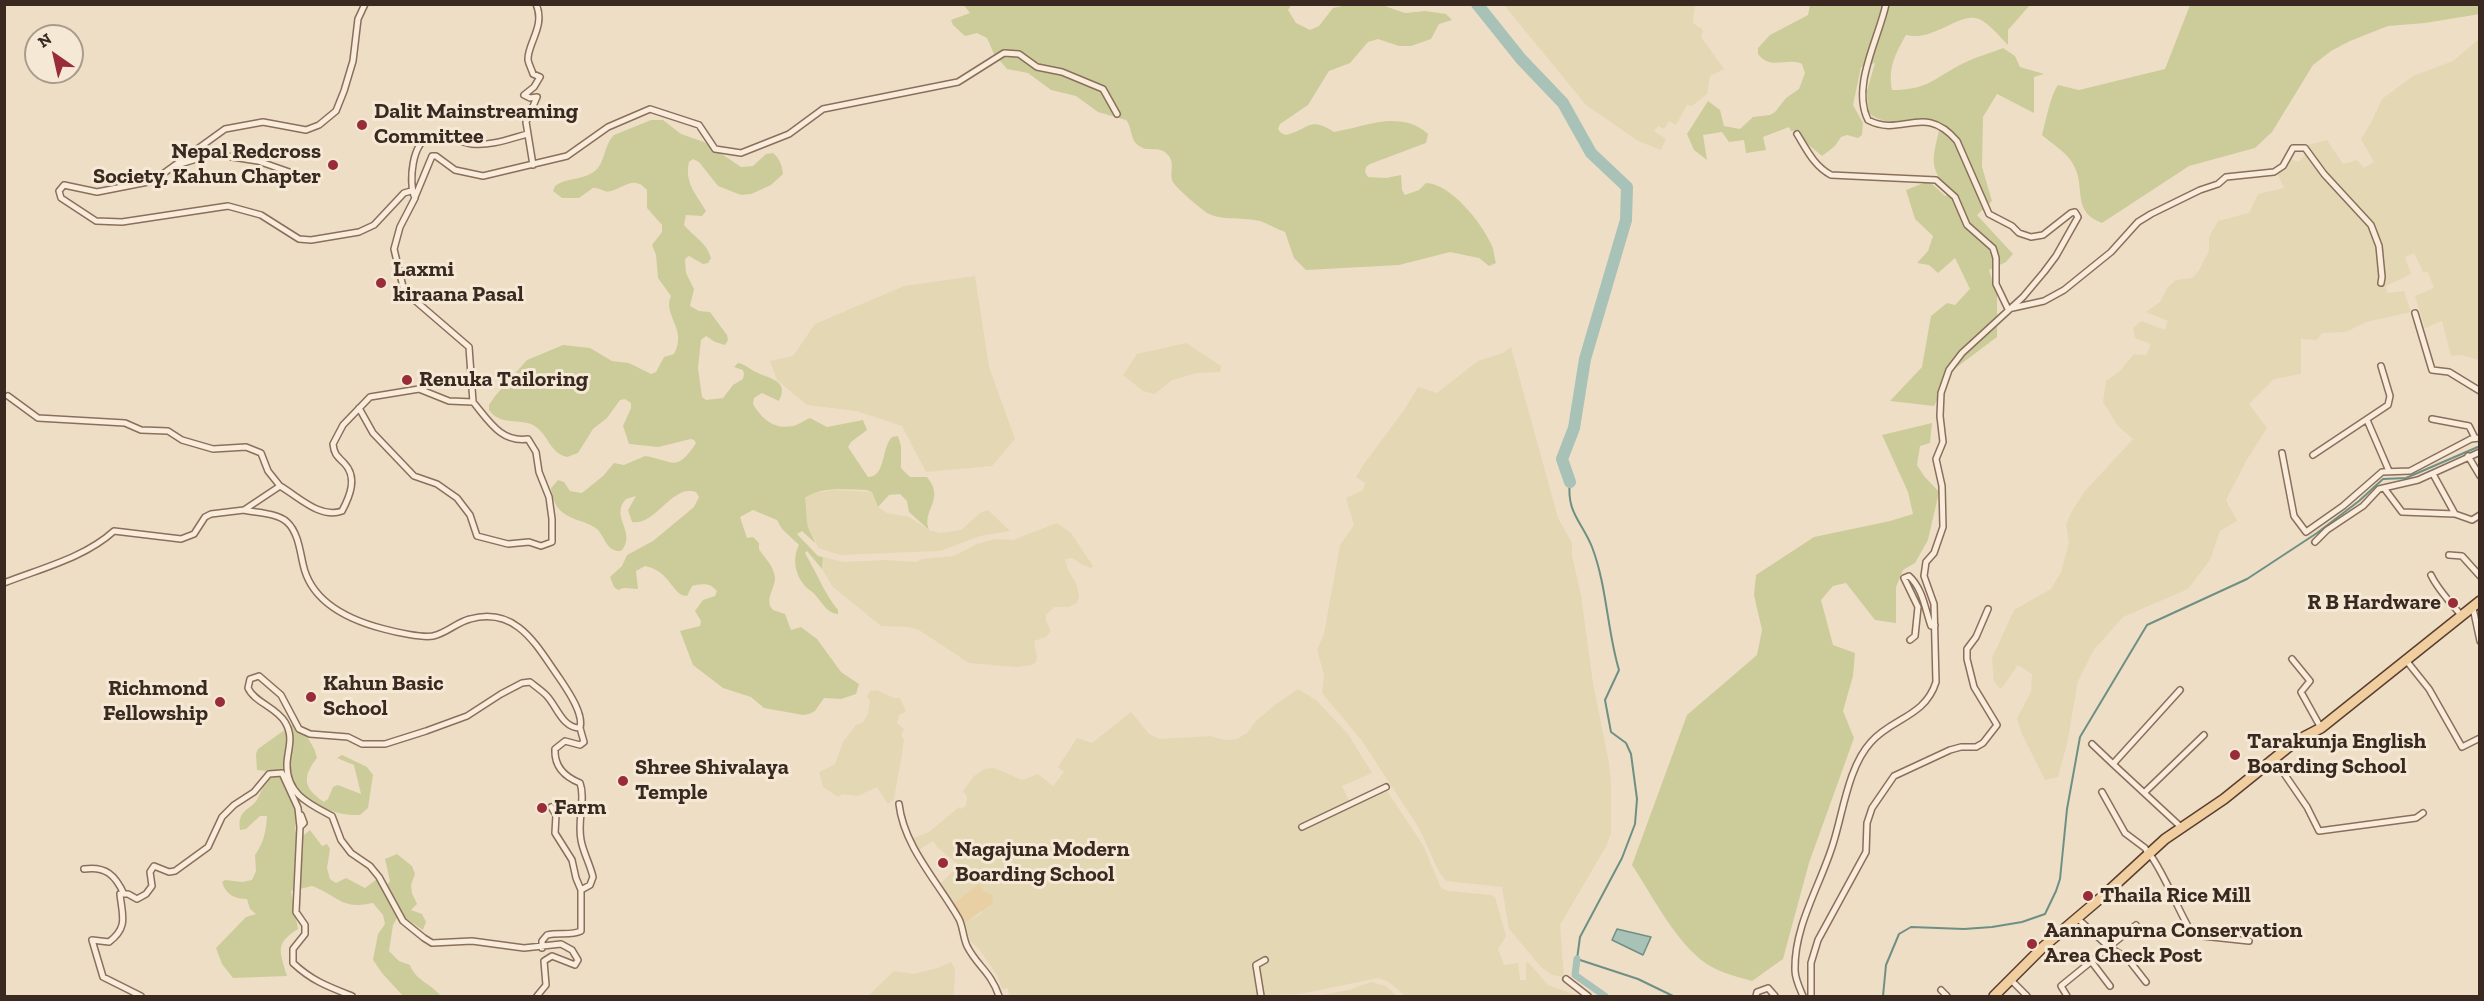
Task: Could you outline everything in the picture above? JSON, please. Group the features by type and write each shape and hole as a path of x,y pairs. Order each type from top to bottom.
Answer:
{"main road":[{"path":"1994,996 2148,853 2224,799 2296,741 2321,728 2476,604"}],"street":[{"path":"365,4 358,19 353,61 336,111 319,125 306,130 263,122 225,129 153,182 97,192 64,185 59,191 61,198 96,221 122,222 228,206 261,215 299,239 311,240 359,232 374,225 404,193 411,190"},
{"path":"533,165 527,134 527,117 537,97 530,98 524,95 534,87 540,77 533,74 528,60 531,45 537,36 538,9 536,4"},
{"path":"1803,996 1795,972 1803,921 1833,844 1844,801 1860,760 1871,742 1918,710 1933,693 1937,673 1934,656 1934,604 1924,576 1926,562 1934,553 1943,527 1942,486 1936,459 1943,442 1940,416 1941,393 1949,370 1962,353 2023,297 2056,256 2074,225 2077,214 2071,213 2043,235 2025,236 1989,214 1957,141 1948,131 1937,124 1925,121 1891,125 1868,120 1863,107 1864,80 1886,4"},
{"path":"359,408 373,433 414,476 437,483 457,498 470,515 477,536 508,544 530,542 541,546 552,542 549,497 539,472 536,452 528,439 516,441 506,438 473,402 468,347 404,291 394,249 400,227 432,156 436,156 455,170 483,176 567,156 608,127 650,109 699,125 715,149 741,153 789,135 823,109 958,82 1004,53 1019,54 1037,67 1062,72 1103,89 1117,114"},
{"path":"415,198 411,190 416,148 423,140 431,136 476,144 494,144 527,134"},
{"path":"1797,135 1813,160 1822,170 1831,175 1936,180 1955,197 1967,225 1993,248 1996,258 1996,284 2008,309"},
{"path":"2008,309 2044,301 2064,290 2111,252 2138,222 2151,214 2200,190 2218,184 2226,177 2274,172 2283,166 2290,150 2295,147 2305,148 2324,174 2370,222 2379,246 2381,283"},
{"path":"178,165 213,154 258,161 312,180"},
{"path":"2415,314 2432,370 2449,372 2480,391"},
{"path":"2313,455 2390,403 2381,366"},
{"path":"8,396 38,418 125,423 141,430 168,431 182,440 213,449 246,447 261,453 268,471 280,486 319,511 330,515 342,511 350,494 352,479 349,468 336,457 333,444 343,425 370,397 419,389 449,401 473,402"},
{"path":"2283,453 2294,516 2306,532 2343,506 2376,476 2389,471 2410,471 2477,438 2469,426 2432,419"},
{"path":"2367,420 2389,471"},
{"path":"2315,542 2326,530 2364,506 2379,489 2433,474 2480,452"},
{"path":"2468,456 2480,476"},
{"path":"2433,474 2455,514"},
{"path":"244,510 280,486"},
{"path":"2385,488 2402,512 2455,514 2472,520 2480,515"},
{"path":"4,583 85,552 102,542 114,531 181,539 194,534 204,518 211,514 244,510 286,521 294,531 309,579 328,604 337,612 353,620 386,630 425,637 444,633 468,619 501,618 513,623 543,652 574,704 581,721 580,728 584,742 580,745 565,741 555,749 554,755 560,770 569,778 580,783 584,793 579,811 580,839 593,877 590,885 582,890"},
{"path":"2449,555 2463,556 2480,576"},
{"path":"2432,575 2436,586 2445,593 2461,615"},
{"path":"1910,640 1915,636 1918,607 1904,578 1909,576 1913,580 1922,594 1931,626 1935,625"},
{"path":"2476,604 2480,641"},
{"path":"1811,996 1811,963 1818,940 1866,852 1867,823 1872,808 1894,776 1950,750 1983,743 1997,725 1974,687 1967,659 1967,649 1976,637 1988,609"},
{"path":"2292,659 2310,681 2301,692 2321,728"},
{"path":"2405,659 2429,689 2462,747 2480,738"},
{"path":"300,827 304,823 292,790 287,765 292,742 285,722 267,704 251,695 248,688 250,679 260,676 281,695 299,729 310,734 348,737 362,744 385,744 467,716 522,682 530,682 547,696 564,720 571,726 580,728"},
{"path":"2113,764 2180,690"},
{"path":"2145,792 2204,735"},
{"path":"2092,744 2182,828"},
{"path":"2274,759 2307,807 2319,831 2416,818 2423,813"},
{"path":"84,869 99,867 107,872 124,894 137,899 146,894 152,886 150,872 154,866 175,872 208,848 222,818 234,805 254,792 269,774 282,773 298,808 300,827 296,912 305,925 305,934 293,949 293,963 303,973 331,990 352,996"},
{"path":"1302,827 1386,787"},
{"path":"292,790 310,805 332,816 341,840 351,853 379,877 404,921 432,943 472,941 524,948 542,948 555,944 567,946 576,955 578,963 573,965 552,956 546,959 543,970 546,985 537,996"},
{"path":"2103,792 2125,833 2145,848 2162,871 2167,888 2193,935 2248,941"},
{"path":"899,804 905,833 961,923 966,945 994,981 999,996"},
{"path":"542,948 542,941 547,935 581,931 582,890 576,878 572,860 555,833 556,814 551,807"},
{"path":"124,894 120,894 125,920 117,936 109,942 92,940 104,977 141,996"},
{"path":"2077,918 2109,947 2128,959 2146,982"},
{"path":"2067,996 2061,986 2136,925"},
{"path":"1261,996 1256,965 1265,960"},
{"path":"2091,961 2110,986"},
{"path":"2010,979 2027,996"},
{"path":"1566,980 1588,996"},
{"path":"1756,996 1757,992 1768,988 1775,996"},
{"path":"1941,990 1947,996"}],"shaded area":[{"path":"1504,5 1695,5 1693,23 1703,30 1701,37 1724,69 1710,76 1707,94 1692,106 1687,105 1676,125 1669,121 1664,129 1658,126 1654,131 1666,139 1661,150 1638,141 1586,105"},
{"path":"2479,39 2479,360 2461,355 2451,356 2442,321 2425,328 2415,296 2434,288 2428,272 2423,272 2414,253 2405,257 2411,274 2386,286 2387,293 2404,291 2411,312 2366,322 2346,332 2322,333 2317,340 2301,339 2301,374 2274,379 2249,404 2267,428 2246,461 2226,500 2237,521 2220,531 2210,560 2188,589 2123,617 2093,651 2078,681 2067,744 2058,777 2045,780 2022,734 2017,718 2031,692 2032,674 2018,665 2001,689 1994,682 1992,658 2014,610 2051,589 2061,572 2069,543 2066,524 2072,511 2085,491 2133,439 2118,426 2103,402 2106,381 2120,371 2134,354 2146,355 2151,344 2135,338 2133,328 2141,321 2165,330 2168,321 2146,312 2160,302 2167,288 2176,280 2192,278 2198,272 2209,251 2209,237 2218,221 2249,213 2258,194 2284,188 2278,175 2291,159 2299,162 2308,151 2308,145 2327,140 2343,164 2357,160 2364,168 2374,162 2361,139 2382,99 2413,76 2453,61"},
{"path":"975,276 989,367 1015,439 992,466 926,472 902,426 856,411 807,405 777,380 770,361 793,356 815,324 904,286"},
{"path":"1186,343 1221,366 1220,372 1197,373 1172,380 1155,394 1143,391 1123,375 1137,354"},
{"path":"1511,347 1558,518 1572,543 1572,556 1581,595 1593,683 1609,763 1611,785 1611,832 1607,845 1560,925 1564,977 1552,975 1541,967 1509,929 1502,887 1446,881 1439,872 1419,828 1362,741 1322,693 1324,675 1317,650 1324,634 1340,545 1354,525 1346,498 1363,490 1365,483 1356,477 1364,464 1418,387 1437,393 1478,361 1503,353"},
{"path":"833,490 872,492 878,507 887,513 909,517 929,530 940,533 961,530 980,513 988,510 1010,531 980,536 940,551 840,555 818,548 814,537 809,533 805,513 805,499 812,493"},
{"path":"1057,523 1071,533 1093,566 1091,568 1083,565 1072,558 1065,559 1068,570 1076,583 1079,596 1077,603 1069,607 1054,607 1046,615 1051,631 1046,637 1034,641 1037,657 1036,662 1032,665 1016,667 969,663 919,630 908,627 881,626 832,586 822,569 823,557 844,562 885,560 916,562 922,559 954,556 977,544 995,539 1013,540"},
{"path":"1298,689 1316,700 1348,734 1372,773 1342,786 1352,807 1387,791 1423,845 1441,888 1448,891 1495,897 1506,936 1498,949 1504,965 1518,963 1520,980 1526,980 1526,963 1529,963 1548,985 1579,996 1405,996 1389,982 1378,978 1300,994 1009,996 1008,988 1002,989 997,975 978,948 970,941 965,923 982,913 985,892 979,885 953,904 941,883 959,865 933,841 919,850 913,838 929,832 959,807 961,809 966,806 967,797 963,791 974,776 984,769 994,768 1022,780 1038,774 1053,786 1064,772 1058,767 1077,738 1092,743 1131,712 1149,734 1160,739 1210,736 1226,740 1237,739 1247,733 1256,721 1276,704"},
{"path":"877,690 894,698 900,698 906,712 899,715 897,723 904,729 901,735 904,739 894,799 888,804 877,787 858,796 842,794 838,797 823,787 819,772 835,764 843,742 868,714 870,701 867,697 870,691"},
{"path":"1617,929 1651,937 1643,955 1612,940"},
{"path":"951,962 955,969 954,996 868,996 894,971 914,974"},
{"path":"1371,982 1386,986 1397,996 1313,996 1349,990"}],"green space":[{"path":"963,4 1291,5 1288,10 1296,23 1310,30 1319,26 1333,8 1347,5 1382,5 1405,13 1425,11 1446,14 1452,20 1439,24 1431,39 1411,46 1399,46 1378,39 1368,42 1350,63 1329,71 1308,105 1280,124 1278,129 1286,135 1314,124 1334,132 1394,121 1406,122 1417,127 1428,134 1426,143 1370,164 1366,167 1365,172 1368,177 1386,178 1401,175 1402,190 1405,195 1419,190 1426,183 1445,190 1473,215 1480,225 1492,246 1496,263 1489,266 1479,258 1450,252 1399,265 1306,270 1294,258 1285,232 1260,221 1215,216 1195,204 1172,180 1172,163 1169,157 1161,150 1144,148 1137,144 1126,120 1098,112 1076,96 1051,90 1028,73 1007,69 994,54 987,38 977,33 965,36 953,25 951,20 970,13"},
{"path":"2479,4 2480,14 2425,23 2388,26 2331,51 2313,65 2272,132 2255,148 2189,166 2102,223 2087,213 2083,206 2078,176 2073,163 2042,135 2053,95 2058,85 2079,90 2165,69 2190,5"},
{"path":"1810,5 2030,5 2008,30 2008,45 1983,21 1972,18 1964,19 1927,34 1906,35 1892,68 1892,90 1903,90 1927,84 1958,66 2003,48 2015,56 2020,67 2044,74 2034,77 2034,113 1997,94 1983,117 1982,167 1992,201 1977,215 2013,254 2006,262 1989,270 1997,294 1997,337 1953,370 1934,406 1890,401 1922,367 1931,316 1947,303 1955,305 1970,289 1955,258 1938,273 1929,265 1917,263 1928,251 1933,236 1915,219 1906,190 1929,181 1945,196 1950,193 1935,168 1934,154 1940,126 1894,123 1868,113 1867,91 1875,63 1861,67 1853,105 1863,123 1862,135 1858,138 1847,135 1841,137 1835,146 1822,156 1805,142 1799,130 1791,131 1789,127 1763,137 1766,150 1746,153 1744,140 1729,142 1722,132 1703,135 1707,160 1694,150 1687,134 1708,101 1720,110 1724,126 1740,129 1753,117 1770,115 1775,112 1786,98 1799,89 1805,73 1802,64 1768,62 1758,54 1758,48 1770,35 1808,15"},
{"path":"651,120 663,120 681,134 704,142 741,167 753,166 766,154 773,153 779,160 783,171 783,174 771,185 751,194 741,195 718,186 699,162 693,159 689,162 690,183 706,211 702,216 686,215 684,225 703,244 711,258 708,263 703,264 689,256 685,259 686,273 694,289 690,306 699,311 710,312 727,335 728,340 725,345 706,336 701,340 698,368 702,397 706,400 723,398 733,385 743,379 743,370 734,367 738,363 743,364 780,384 782,394 779,401 762,393 754,398 753,404 769,422 786,427 810,418 827,427 863,420 867,430 848,447 868,477 878,472 889,442 892,437 898,436 901,446 901,468 910,477 927,477 934,492 927,523 929,530 909,512 907,501 900,494 889,495 878,507 872,492 866,490 827,490 805,498 808,526 815,543 802,531 797,534 818,556 823,557 822,569 807,551 805,553 838,610 838,614 828,610 802,582 795,561 799,545 782,529 777,520 753,510 740,517 747,538 753,537 759,543 759,549 774,573 775,582 770,606 773,610 785,614 791,630 801,627 817,639 841,672 859,684 856,694 841,699 824,698 815,711 809,714 764,708 751,697 723,688 693,665 680,631 700,626 701,621 695,611 703,600 715,596 717,591 712,586 703,584 692,586 687,596 682,595 660,573 645,566 636,571 638,589 618,590 614,587 610,577 622,566 627,555 653,541 694,507 699,497 696,492 687,491 679,494 641,522 632,522 628,510 636,496 626,499 620,512 627,538 621,551 616,551 607,544 598,530 589,524 564,514 555,503 551,488 558,480 564,482 570,491 582,493 603,476 614,463 624,465 645,456 673,463 678,462 689,453 696,443 694,440 658,447 629,444 623,426 631,403 625,399 620,400 607,418 593,429 578,453 567,457 556,452 543,433 533,425 504,420 493,415 489,410 489,405 495,396 527,360 563,345 590,348 612,361 629,363 651,374 656,372 664,357 674,354 678,345 678,337 670,310 671,296 658,278 656,255 652,245 662,232 662,225 647,208 647,190 638,183 629,183 609,191 593,188 579,198 562,198 553,191 560,183 586,176 596,170 614,135"},
{"path":"1932,423 1930,443 1920,446 1917,465 1939,492 1928,540 1915,563 1903,570 1896,587 1896,623 1875,620 1846,583 1833,586 1821,600 1833,645 1855,653 1853,676 1843,711 1854,738 1809,863 1783,959 1752,981 1724,973 1700,959 1681,939 1632,865 1687,715 1757,655 1762,630 1754,595 1756,575 1814,537 1913,514 1908,492 1882,435"},
{"path":"297,721 311,743 317,758 309,771 307,782 312,792 324,802 328,799 333,787 338,785 361,794 354,765 337,758 342,755 367,767 373,775 368,808 360,815 330,810 303,797 296,816 295,831 304,835 310,830 322,846 327,844 330,849 327,868 330,879 336,883 346,878 365,888 377,879 381,888 385,888 390,881 385,859 397,854 412,866 415,874 411,885 412,893 417,904 411,910 422,914 426,922 423,930 408,920 397,918 393,925 389,951 399,961 410,965 419,978 440,995 403,996 382,973 373,960 378,934 385,924 383,915 373,903 353,905 340,901 312,886 291,891 298,929 290,934 282,944 281,954 287,976 233,978 222,964 216,948 246,917 256,914 250,909 247,899 231,895 222,882 252,880 256,871 255,855 261,846 267,816 260,816 246,829 240,830 240,823 243,814 255,802 268,782 267,771 257,770 256,754 258,749"}],"sand":[{"path":"979,884 985,892 992,895 993,903 965,923 953,904"}],"waterway":[{"path":"1477,4 1521,59 1563,103 1591,153 1627,187 1626,220 1585,359 1574,428 1562,459 1570,482"},
{"path":"1883,996 1886,965 1899,934 1911,927 1964,929 1992,927 2022,922 2045,914 2060,879 2067,809 2080,737 2147,625 2247,579 2317,533 2359,501 2383,479 2406,478 2480,446"},
{"path":"1570,482 1570,501 1597,562 1619,670 1605,700 1611,732 1626,743 1631,754 1637,799 1635,824 1622,858 1580,937 1577,959 1638,979 1673,996"},
{"path":"1577,959 1575,975 1605,996"}],"place":[{"name":"Dalit Mainstreaming Committee","path":"362,125"},
{"name":"Nepal Redcross Society, Kahun Chapter","path":"333,165"},
{"name":"Laxmi kiraana Pasal","path":"381,283"},
{"name":"Renuka Tailoring","path":"407,380"},
{"name":"R B Hardware","path":"2453,603"},
{"name":"Kahun Basic School","path":"311,697"},
{"name":"Richmond Fellowship","path":"220,702"},
{"name":"Tarakunja English Boarding School","path":"2235,755"},
{"name":"Shree Shivalaya Temple","path":"623,781"},
{"name":"Farm","path":"542,808"},
{"name":"Nagajuna Modern Boarding School","path":"943,863"},
{"name":"Thaila Rice Mill","path":"2088,896"},
{"name":"Aannapurna Conservation Area Check Post","path":"2032,944"}]}
